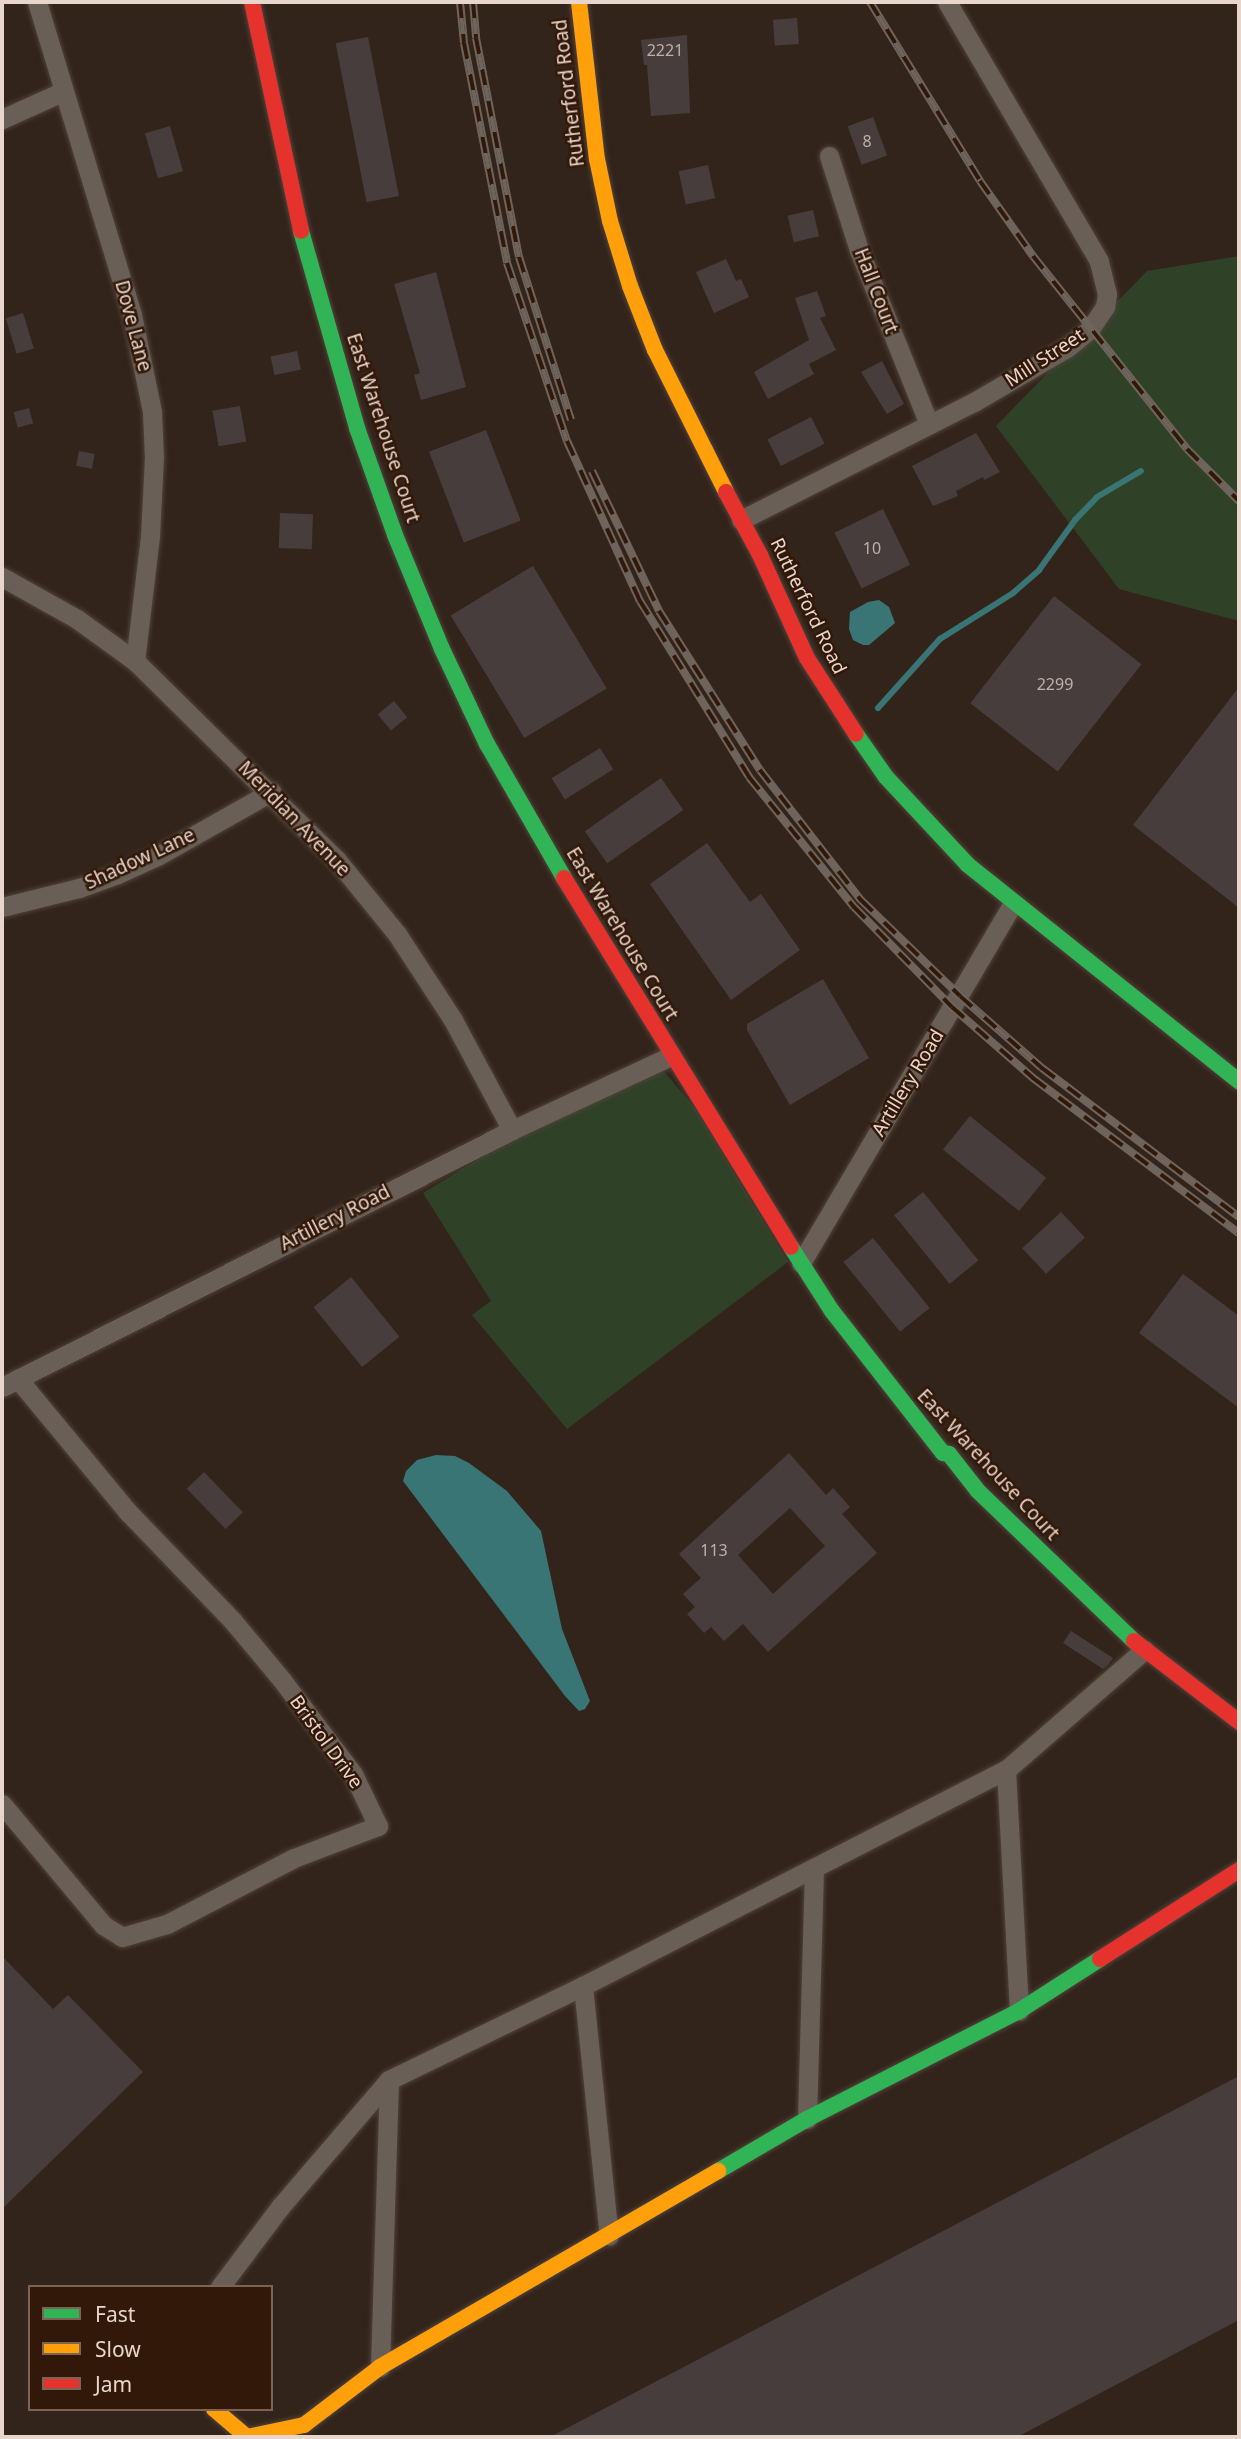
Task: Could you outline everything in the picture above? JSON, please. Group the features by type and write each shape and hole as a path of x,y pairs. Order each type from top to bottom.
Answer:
{"street":[{"name":"Dove Lane","path":"37,2 132,315 152,412 154,457 150,536 135,661"},
{"name":"East Warehouse Court","path":"252,2 298,222 358,428 400,545 442,649 487,744 541,840 671,1056 801,1263 838,1319 943,1453 949,1454 978,1491 1143,1650 1239,1722"},
{"name":"Rutherford Road","path":"579,2 587,97 597,159 622,260 655,350 807,658 858,739 919,816 968,866 1239,1081"},
{"name":"Mill Street","path":"741,520 974,402 1068,348 1102,313 1107,294 1099,261 947,2"},
{"path":"2,119 64,91"},
{"name":"Hall Court","path":"829,156 859,250 929,424"},
{"name":"Meridian Avenue","path":"2,577 77,619 135,661 271,792 336,859 397,934 453,1020 512,1130"},
{"name":"Shadow Lane","path":"2,907 79,888 118,874 159,855 271,792"},
{"name":"Artillery Road","path":"801,1263 1013,903"},
{"name":"Artillery Road","path":"10,1383 512,1130 671,1056"},
{"name":"Bristol Drive","path":"2,1804 103,1925 122,1937 167,1924 294,1858 379,1826 353,1774 282,1680 232,1620 128,1513 10,1383"},
{"path":"222,2285 280,2207 389,2080 814,1870 1006,1770 1143,1650"},
{"path":"1006,1770 1019,2011"},
{"path":"807,2119 814,1870"},
{"path":"216,2411 247,2437 304,2425 380,2367 807,2119 1019,2011 1239,1870"},
{"path":"583,1986 609,2236"},
{"path":"380,2367 389,2080"}],"green space":[{"path":"1239,256 1239,621 1119,589 996,426 1147,271"},
{"path":"650,1055 695,1108 788,1262 567,1429 472,1315 491,1301 423,1193"}],"water":[{"path":"879,600 889,607 895,623 869,645 863,645 853,640 849,629 850,612 868,602"},
{"path":"436,1455 455,1456 469,1463 507,1491 541,1531 562,1629 590,1701 585,1709 579,1711 565,1696 403,1481 406,1471 417,1460"}],"building":[{"path":"797,18 799,44 775,46 773,20"},
{"path":"687,35 690,113 651,116 647,65 644,65 641,40"},
{"path":"368,37 399,196 367,202 336,43"},
{"path":"873,117 887,156 862,165 848,126"},
{"path":"170,126 183,171 158,178 145,133"},
{"path":"708,165 715,198 686,204 679,171"},
{"path":"813,210 819,236 794,242 788,216"},
{"path":"726,259 736,281 741,279 749,297 714,313 696,272"},
{"path":"436,272 466,387 421,400 414,375 420,373 394,284"},
{"path":"817,291 826,316 820,318 836,350 809,364 814,374 768,399 754,372 809,340 795,298"},
{"path":"23,313 34,348 17,354 6,318"},
{"path":"297,351 301,370 275,375 271,357"},
{"path":"882,361 904,404 887,414 861,372"},
{"path":"240,406 246,441 219,446 212,411"},
{"path":"29,408 33,423 18,428 14,412"},
{"path":"811,417 825,444 781,466 767,439"},
{"path":"486,430 521,521 464,542 429,452"},
{"path":"976,433 1000,472 984,480 983,477 956,491 958,496 933,506 912,466"},
{"path":"79,451 95,454 92,469 76,466"},
{"path":"883,509 910,565 862,588 834,533"},
{"path":"280,513 313,514 312,549 279,548"},
{"path":"533,566 607,689 524,738 451,615"},
{"path":"1054,596 1141,664 1058,772 970,703"},
{"path":"1239,687 1239,908 1133,825"},
{"path":"394,701 407,717 391,731 378,714"},
{"path":"600,748 613,769 565,799 552,778"},
{"path":"661,778 683,810 607,863 585,831"},
{"path":"707,843 750,902 761,894 800,950 731,1000 650,884"},
{"path":"823,979 869,1058 790,1105 747,1030 747,1024"},
{"path":"970,1116 1046,1178 1019,1211 943,1149"},
{"path":"923,1192 978,1260 950,1284 894,1215"},
{"path":"1061,1212 1085,1238 1046,1274 1022,1248"},
{"path":"873,1238 930,1308 900,1332 843,1262"},
{"path":"1183,1274 1239,1316 1239,1408 1139,1333"},
{"path":"351,1277 399,1337 362,1367 314,1307"},
{"path":"789,1453 826,1495 833,1488 850,1507 842,1514 877,1553 768,1652 743,1624 724,1641 711,1627 704,1633 687,1614 695,1607 683,1594 701,1578 679,1554","holes":["790,1508 825,1546 773,1594 738,1555"]},
{"path":"204,1472 243,1512 226,1529 187,1489"},
{"path":"1071,1631 1113,1658 1108,1665 1103,1669 1063,1643"},
{"path":"2,1956 53,2009 68,1995 143,2072 2,2209"},
{"path":"1239,2076 1239,2320 1017,2437 550,2437"}],"waterway":[{"path":"878,708 940,639 1013,593 1039,570 1075,520 1097,497 1141,471"}],"railway":[{"path":"460,2 464,43 507,263 567,441 640,601 749,777 854,907 952,1007 1033,1078 1239,1233"},
{"path":"473,2 476,38 519,257 571,420"},
{"path":"870,2 980,181 1033,256 1187,449 1239,501"},
{"path":"592,471 659,611 760,770 861,900 960,996 1042,1068 1239,1217"}],"traffic: fast":[{"path":"301,231 357,428 395,535 442,649 487,744 564,878"},
{"path":"856,734 886,777 968,865 1239,1081"},
{"path":"791,1247 832,1311 943,1453 949,1454 978,1491 1134,1641"},
{"path":"718,2171 807,2119 1019,2011 1100,1959"}],"traffic: slow":[{"path":"579,2 597,159 610,221 630,286 655,350 726,492"},
{"path":"216,2411 247,2437 304,2425 380,2367 718,2171"}],"traffic: jam":[{"path":"252,2 301,231"},
{"path":"726,492 760,555 807,658 856,734"},
{"path":"564,878 791,1247"},
{"path":"1134,1641 1239,1722"},
{"path":"1100,1959 1239,1870"}]}
